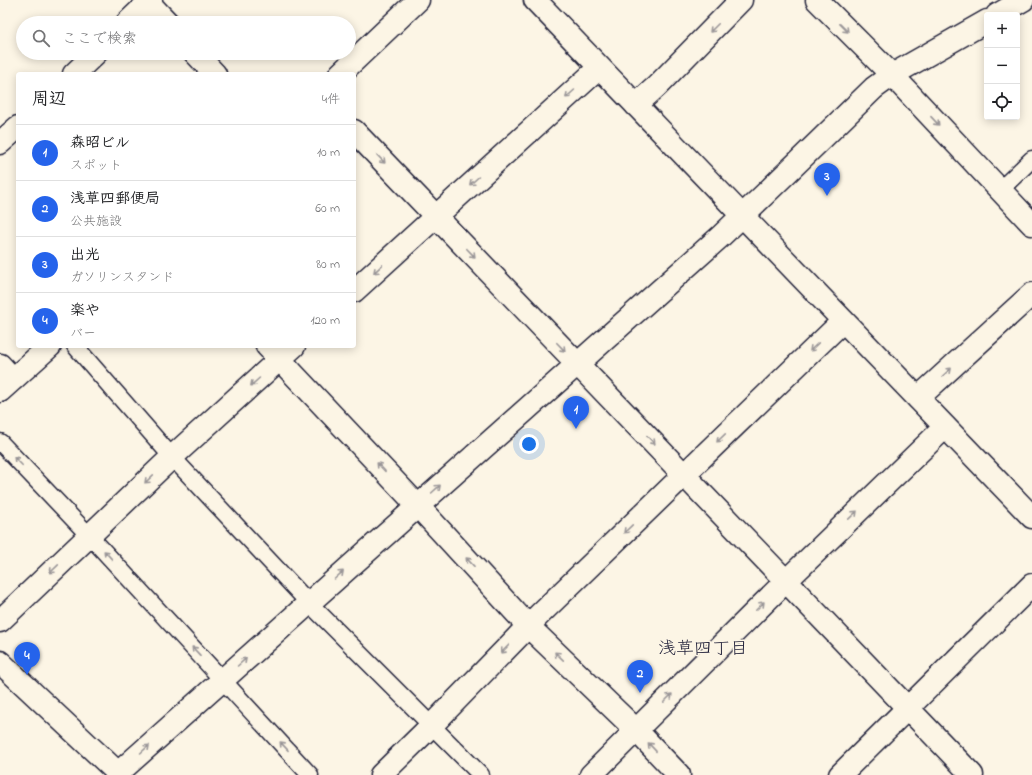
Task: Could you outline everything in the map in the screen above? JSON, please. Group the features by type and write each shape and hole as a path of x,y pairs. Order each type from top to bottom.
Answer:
{"street":[{"path":"356,59 418,0"},
{"path":"535,0 1032,517"},
{"path":"636,105 657,86 741,0"},
{"path":"817,0 892,75 1032,224"},
{"path":"1002,12 1023,0"},
{"path":"134,16 148,1 162,16"},
{"path":"0,662 118,774 308,602 742,216 874,88 892,75 984,23"},
{"path":"76,72 89,60"},
{"path":"202,60 213,72"},
{"path":"342,72 355,60"},
{"path":"356,289 599,68"},
{"path":"0,143 16,128"},
{"path":"356,133 972,775"},
{"path":"918,398 1032,294"},
{"path":"381,775 528,626 843,321"},
{"path":"4,378 47,348"},
{"path":"0,620 172,457 280,350 417,505 528,626 636,730 679,775"},
{"path":"591,775 786,581 945,427"},
{"path":"840,775 1032,585"}],"lane":[{"path":"1000,190 1032,159"},
{"path":"77,348 172,457 308,602 481,775"},
{"path":"0,442 310,775"}],"place":[{"name":"出光","path":"827,196"},
{"name":"森昭ビル","path":"576,429"},
{"name":"楽や","path":"27,675"},
{"name":"浅草四郵便局","path":"640,693"}],"district":[{"name":"浅草四丁目","path":"703,650"}]}
